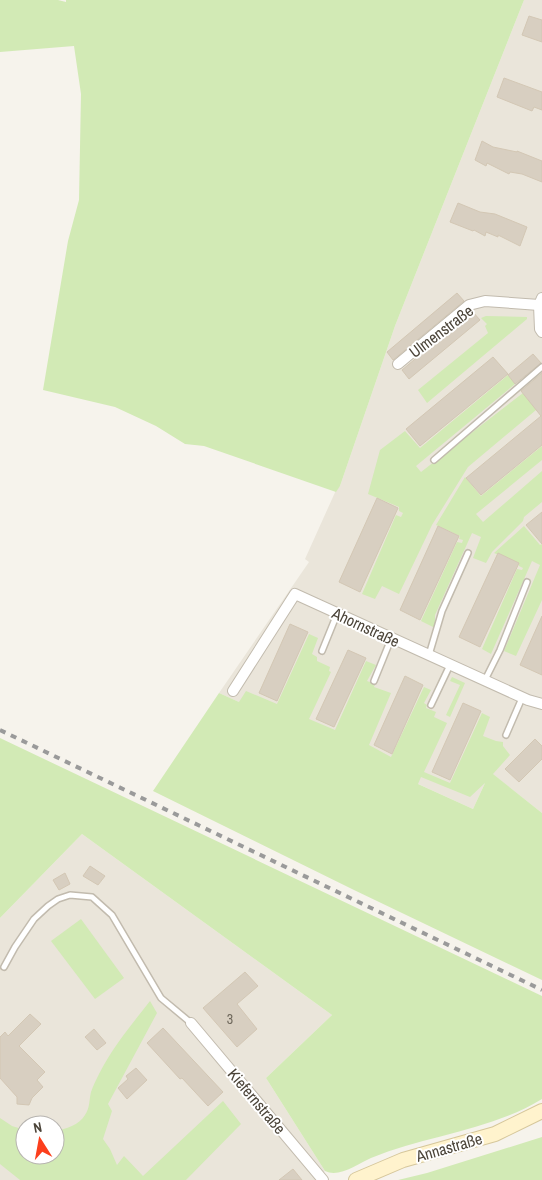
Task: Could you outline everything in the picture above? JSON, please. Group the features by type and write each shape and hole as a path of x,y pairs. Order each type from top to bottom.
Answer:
{"street":[{"name":"Ulmenstraße","path":"398,364 469,306 485,301 541,302"},
{"path":"541,302 540,329 542,332"},
{"name":"Ahornstraße","path":"233,691 295,594 522,698 542,704"},
{"name":"Kiefernstraße","path":"191,1023 324,1180"},
{"name":"Annastraße","path":"356,1180 403,1160 495,1134 542,1111"}],"lane":[{"path":"434,460 542,367"},
{"path":"429,656 442,611 468,553"},
{"path":"485,681 500,650 527,582"},
{"path":"322,651 337,614"},
{"path":"374,682 391,639"},
{"path":"431,705 450,665"},
{"path":"506,735 522,698"},
{"path":"4,967 34,919 48,906 58,899 70,895 92,897 112,915 161,998 191,1023"}],"shaded area":[{"path":"524,0 542,0 542,813 490,772 473,809 219,693 309,562 305,559 337,488 340,486 395,326"},
{"path":"82,834 332,1015 266,1078 325,1171 315,1180 0,1180 0,918"}],"green space":[{"path":"0,0 58,0 66,2 66,0 524,0 395,326 340,486 336,492 204,446 185,444 156,426 115,407 43,390 68,241 79,200 81,94 74,46 0,52"},
{"path":"486,316 527,317 527,319 427,403 418,390 488,333 485,326 487,324 481,318"},
{"path":"508,375 515,384 416,466 421,472 523,393 530,402 542,405 468,467 432,525 399,594 382,586 375,599 362,594 396,515 401,517 403,513 399,511 399,507 368,494 380,450 405,431 420,448"},
{"path":"542,446 542,460 476,514 483,522 542,471 542,502 524,517 523,521 492,552 486,563 473,558 481,537 472,533 435,615 435,628 421,621 457,542 462,543 463,540 459,539 460,536 436,525 465,477 481,496"},
{"path":"524,526 540,545 542,544 542,600 516,656 504,651 540,565 532,561 491,654 482,649 517,569 522,570 523,568 518,563 494,553"},
{"path":"309,634 318,638 312,654 317,657 317,661 330,667 329,671 331,672 309,719 335,730 366,661 376,665 367,681 375,684 374,687 391,693 369,745 391,757 424,687 431,690 424,703 427,705 426,708 436,712 434,717 447,723 424,772 450,783 482,713 490,717 483,736 503,742 503,746 510,755 493,774 542,813 542,980 153,791 219,693 239,702 246,691 277,704","holes":["421,777 470,797 485,783 473,809 418,784"]},
{"path":"452,677 465,683 450,717 446,715 460,685 450,681"},
{"path":"0,738 542,996 542,1099 522,1110 480,1126 392,1150 342,1172 330,1173 325,1171 266,1078 332,1015 82,834 0,918"},
{"path":"81,919 124,978 95,999 51,941"},
{"path":"150,1001 157,1013 108,1104 112,1111 103,1139 117,1165 124,1156 143,1176 223,1101 241,1124 186,1180 20,1180 0,1164 0,1118 15,1127 15,1165 65,1165 65,1129 76,1124 87,1112 90,1095 97,1078 123,1036"},
{"path":"542,1137 542,1180 398,1180 427,1173"}],"building":[{"path":"529,16 542,20 542,42 522,35"},
{"path":"504,78 542,92 542,110 534,107 532,111 497,97"},
{"path":"482,141 493,147 517,151 542,161 542,182 522,174 510,172 509,174 487,163 486,166 475,160"},
{"path":"458,203 480,212 495,214 527,227 520,246 498,235 498,237 486,232 485,236 450,222"},
{"path":"457,293 464,301 393,360 387,352"},
{"path":"472,311 480,320 409,379 402,370"},
{"path":"533,354 541,363 515,384 508,375"},
{"path":"493,357 508,374 420,446 406,429"},
{"path":"542,373 542,445 481,495 466,478 541,416 521,391"},
{"path":"377,498 398,508 360,592 339,582"},
{"path":"542,512 542,544 526,525"},
{"path":"438,526 459,536 420,620 400,610"},
{"path":"498,553 519,563 480,647 459,637"},
{"path":"542,616 542,675 520,665"},
{"path":"290,624 308,632 277,701 259,693"},
{"path":"348,650 366,658 334,727 316,719"},
{"path":"405,676 423,685 392,754 374,745"},
{"path":"463,703 481,711 450,780 432,772"},
{"path":"535,739 542,746 542,759 519,782 505,769"},
{"path":"90,866 105,876 98,885 83,876"},
{"path":"65,873 70,884 59,890 53,880"},
{"path":"245,972 258,986 237,1004 257,1029 237,1047 203,1008"},
{"path":"30,1014 41,1024 19,1046 45,1072 37,1080 43,1087 32,1098 29,1105 17,1104 17,1097 0,1078 0,1037 5,1032 8,1036"},
{"path":"163,1028 223,1092 208,1106 147,1043"},
{"path":"94,1029 106,1043 97,1050 85,1037"},
{"path":"136,1068 147,1080 127,1099 118,1088 128,1079 126,1076"},
{"path":"293,1169 302,1180 279,1180"}],"railway":[{"path":"0,730 542,990"}]}
